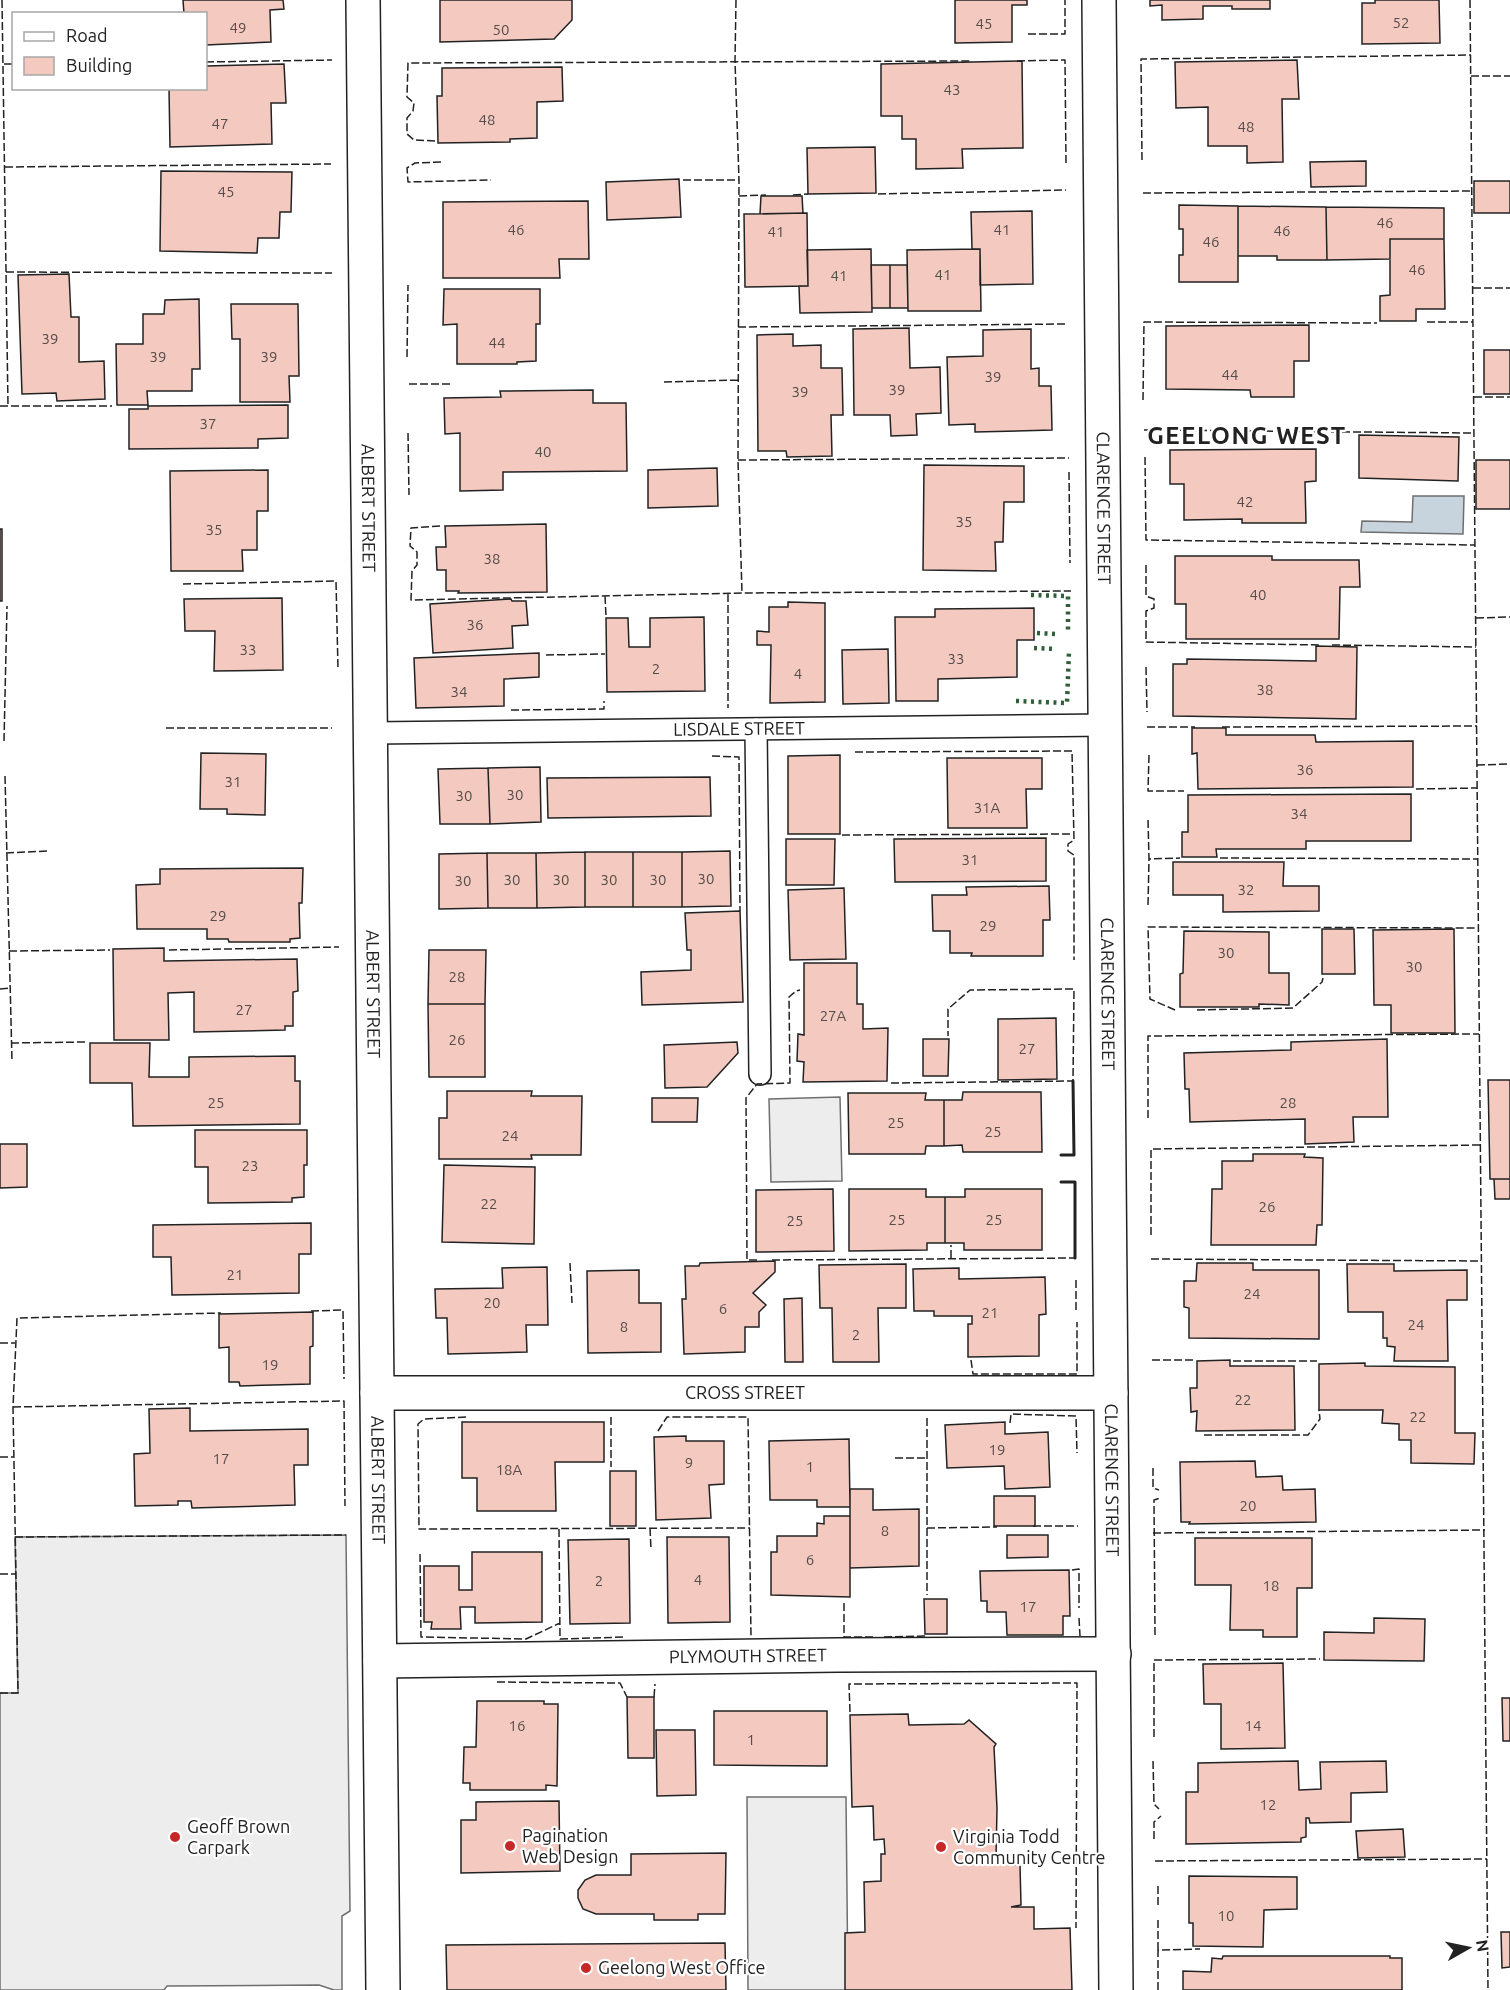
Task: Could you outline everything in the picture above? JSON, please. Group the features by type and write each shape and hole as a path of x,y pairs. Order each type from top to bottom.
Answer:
{"street":[{"name":"ALBERT STREET","path":"363,0 383,1990"},
{"name":"CLARENCE STREET","path":"1099,0 1116,1990"},
{"name":"CROSS STREET","path":"377,1393 1112,1393"},
{"name":"PLYMOUTH STREET","path":"380,1661 1114,1654"}],"lane":[{"name":"LISDALE STREET","path":"371,733 1106,725"},
{"path":"756,729 760,1074"}],"shaded area":[{"path":"1413,496 1464,496 1463,534 1361,532 1362,521 1412,522"},
{"path":"840,1097 842,1181 771,1182 769,1099"},
{"name":"Geoff Brown Carpark","path":"346,1535 350,1911 342,1916 342,1990 319,1985 167,1986 164,1990 0,1990 0,1693 18,1693 15,1537"},
{"path":"747,1797 846,1797 848,1990 748,1990"}],"building":[{"path":"183,0 283,0 284,9 270,10 271,42 207,45 207,12 184,12"},
{"path":"440,0 572,0 572,20 554,39 440,42"},
{"path":"955,0 1027,0 1027,5 1012,5 1012,42 955,43"},
{"path":"1150,0 1270,0 1270,9 1203,6 1203,19 1162,20 1162,5 1150,6"},
{"path":"1375,0 1439,0 1440,43 1362,44 1362,3 1375,3"},
{"path":"1297,60 1299,99 1282,99 1283,162 1247,163 1247,146 1208,146 1208,107 1176,108 1175,62"},
{"path":"1022,61 1023,148 962,149 963,168 916,169 916,139 902,139 902,116 881,116 881,64"},
{"path":"284,64 286,103 271,103 272,144 170,147 169,90 207,90 207,66"},
{"path":"562,67 563,101 537,102 537,138 510,139 510,142 438,143 437,96 442,96 442,68"},
{"path":"875,147 876,193 808,194 807,148"},
{"path":"1366,161 1366,186 1311,187 1310,162"},
{"path":"161,171 292,172 291,212 280,212 279,238 258,238 257,253 160,251"},
{"path":"679,179 681,217 607,220 606,182"},
{"path":"1474,181 1510,181 1510,213 1474,213"},
{"path":"761,196 802,196 803,213 760,214"},
{"path":"588,201 589,259 559,259 560,278 443,278 443,202"},
{"path":"1179,205 1238,206 1238,282 1179,282 1179,255 1183,255 1183,229 1179,229"},
{"path":"1238,206 1326,207 1327,260 1277,260 1277,256 1238,256"},
{"path":"1326,207 1444,208 1444,239 1390,239 1390,259 1327,260"},
{"path":"1032,211 1033,284 980,285 980,249 972,249 971,212"},
{"path":"807,213 808,286 745,287 744,214"},
{"path":"1390,239 1444,239 1445,309 1416,309 1416,321 1380,321 1380,296 1390,295"},
{"path":"871,249 872,312 800,313 799,286 808,286 807,250"},
{"path":"980,249 981,311 908,311 907,250"},
{"path":"871,265 890,265 890,308 872,308"},
{"path":"890,265 907,265 908,308 890,308"},
{"path":"69,274 71,317 79,317 79,362 104,361 105,399 57,401 56,393 22,394 18,275"},
{"path":"444,289 540,289 540,324 536,324 536,361 517,362 517,364 457,364 457,324 443,325"},
{"path":"199,299 200,369 192,369 192,391 147,391 148,405 117,405 116,344 143,344 143,314 164,314 165,300"},
{"path":"231,304 298,304 299,376 289,376 290,402 240,402 240,339 232,339"},
{"path":"1309,325 1309,361 1294,361 1294,397 1251,397 1250,390 1166,389 1166,326"},
{"path":"909,328 910,368 940,367 941,413 916,414 917,435 891,436 890,415 854,415 853,329"},
{"path":"1031,329 1031,369 1039,368 1039,386 1051,386 1052,430 975,432 975,424 949,425 947,357 983,356 983,330"},
{"path":"793,334 793,346 821,345 821,368 842,368 843,415 831,415 832,456 787,457 786,451 758,451 757,335"},
{"path":"1484,350 1510,350 1510,394 1484,394"},
{"path":"593,390 593,403 626,403 627,471 503,472 503,490 460,491 460,433 445,434 444,398 501,397 500,391"},
{"path":"288,405 288,438 258,439 258,448 129,449 129,409 148,409 148,406"},
{"path":"1359,435 1459,437 1458,481 1359,478"},
{"path":"1316,449 1316,481 1305,482 1306,523 1242,523 1242,519 1184,520 1184,484 1170,484 1170,450"},
{"path":"1476,460 1510,460 1510,509 1476,509"},
{"path":"924,465 1024,466 1024,502 1004,502 1003,542 995,542 996,571 923,570"},
{"path":"717,468 718,506 648,508 648,470"},
{"path":"268,470 268,511 257,511 257,550 242,550 243,571 171,571 170,471"},
{"path":"546,524 547,592 458,593 459,591 446,591 446,570 437,570 436,547 446,547 445,526"},
{"path":"0,529 2,529 2,601 0,601"},
{"path":"1175,556 1272,556 1272,560 1359,560 1360,587 1340,587 1339,639 1186,639 1186,604 1175,604"},
{"path":"282,598 283,670 214,671 215,631 185,631 184,599"},
{"path":"511,599 512,601 526,601 528,625 512,626 513,648 433,653 430,604"},
{"path":"788,602 825,603 825,702 770,703 771,645 757,645 757,631 769,632 769,607 788,607"},
{"path":"1034,608 1034,640 1017,640 1017,677 938,679 938,701 896,701 895,617 935,617 935,609"},
{"path":"704,617 705,691 607,692 606,618 628,618 629,647 650,647 650,618"},
{"path":"1316,646 1357,647 1356,719 1173,716 1173,664 1187,664 1187,659 1316,661"},
{"path":"888,649 889,703 843,704 842,650"},
{"path":"539,653 539,677 504,679 504,706 416,708 414,658"},
{"path":"1192,728 1226,728 1226,735 1315,735 1316,742 1413,741 1413,787 1198,789 1197,753 1192,754"},
{"path":"201,753 266,754 265,815 227,814 227,809 200,809"},
{"path":"840,755 840,834 788,834 788,756"},
{"path":"947,758 1042,758 1042,789 1026,789 1027,828 948,828"},
{"path":"540,767 541,822 490,824 488,768"},
{"path":"488,768 490,824 440,824 438,769"},
{"path":"710,777 711,816 548,818 547,778"},
{"path":"1411,794 1411,841 1306,841 1306,849 1216,849 1217,857 1182,857 1182,832 1188,832 1188,795"},
{"path":"1046,838 1046,881 895,882 894,839"},
{"path":"786,839 835,839 834,885 786,885"},
{"path":"730,851 731,906 682,907 682,852"},
{"path":"585,852 633,852 633,907 585,907"},
{"path":"585,852 585,907 537,908 536,853"},
{"path":"633,852 682,852 682,907 633,907"},
{"path":"487,853 536,853 537,908 488,908"},
{"path":"487,853 488,908 439,909 439,854"},
{"path":"1173,862 1284,862 1283,886 1319,886 1319,911 1223,912 1223,895 1173,895"},
{"path":"303,868 302,903 299,903 300,938 290,939 290,942 229,942 228,939 207,939 207,929 137,929 136,885 160,884 160,869"},
{"path":"1049,886 1050,920 1043,920 1043,956 971,956 972,953 950,953 950,931 933,931 932,895 967,895 966,887"},
{"path":"844,888 846,959 790,960 788,890"},
{"path":"740,911 743,1002 642,1005 641,972 691,970 691,950 687,950 685,913"},
{"path":"1322,929 1354,929 1355,974 1322,974"},
{"path":"1454,929 1455,1033 1391,1033 1391,1005 1374,1005 1373,930"},
{"path":"1184,931 1269,932 1269,973 1289,973 1289,1005 1180,1007"},
{"path":"164,948 164,961 297,959 298,991 293,992 293,1026 285,1026 285,1030 194,1032 194,992 168,993 169,1040 114,1040 113,949"},
{"path":"429,950 486,950 485,1004 428,1004"},
{"path":"804,963 857,963 857,1004 863,1004 863,1029 888,1028 887,1081 803,1082 804,1062 797,1061 798,1034 804,1035"},
{"path":"428,1004 485,1004 485,1077 429,1077"},
{"path":"1056,1018 1057,1079 998,1080 998,1019"},
{"path":"923,1039 949,1039 948,1076 923,1076"},
{"path":"1387,1039 1388,1117 1353,1117 1354,1142 1305,1144 1305,1119 1190,1122 1189,1089 1185,1089 1184,1053 1291,1050 1291,1042"},
{"path":"737,1042 738,1053 707,1087 665,1088 664,1045"},
{"path":"90,1043 150,1043 149,1077 189,1077 189,1057 295,1056 295,1081 300,1081 300,1124 133,1126 132,1083 90,1083"},
{"path":"1488,1080 1510,1080 1510,1179 1490,1179"},
{"path":"447,1091 532,1091 531,1096 582,1096 581,1155 531,1155 532,1159 439,1159 439,1118 447,1118"},
{"path":"963,1092 1041,1092 1042,1152 963,1152 962,1145 944,1146 944,1100 962,1100"},
{"path":"848,1093 926,1093 925,1100 944,1100 944,1146 926,1146 925,1154 849,1154"},
{"path":"652,1098 698,1098 697,1122 652,1122"},
{"path":"195,1130 307,1130 304,1197 292,1198 292,1202 208,1203 208,1167 195,1167"},
{"path":"0,1144 27,1144 27,1187 0,1188"},
{"path":"1253,1154 1305,1154 1304,1157 1323,1158 1322,1225 1317,1225 1316,1245 1211,1245 1212,1189 1222,1189 1222,1161 1253,1161"},
{"path":"444,1165 535,1167 534,1244 442,1242"},
{"path":"1494,1179 1510,1179 1510,1199 1495,1199"},
{"path":"833,1189 834,1251 756,1252 756,1190"},
{"path":"849,1189 926,1189 926,1197 945,1197 945,1243 927,1243 927,1250 849,1251"},
{"path":"965,1189 1042,1189 1042,1250 964,1250 964,1243 945,1243 945,1197 965,1197"},
{"path":"311,1223 311,1254 299,1254 299,1293 172,1295 171,1257 153,1257 153,1225"},
{"path":"775,1261 775,1272 753,1293 766,1305 759,1312 759,1327 745,1327 745,1352 684,1354 682,1299 686,1299 685,1266 699,1266 700,1263"},
{"path":"1197,1263 1253,1263 1253,1270 1319,1270 1319,1339 1189,1338 1189,1308 1184,1307 1184,1281 1196,1281"},
{"path":"906,1264 906,1308 878,1308 879,1362 833,1362 832,1308 820,1308 819,1265"},
{"path":"1347,1264 1394,1264 1394,1271 1467,1270 1467,1300 1447,1300 1448,1361 1394,1361 1395,1347 1387,1346 1387,1338 1383,1338 1383,1312 1348,1312"},
{"path":"547,1267 548,1325 526,1325 527,1352 448,1354 447,1318 436,1318 435,1289 503,1288 502,1268"},
{"path":"959,1268 959,1279 1045,1277 1046,1314 1039,1315 1039,1356 968,1357 968,1324 972,1324 972,1316 934,1316 934,1311 914,1311 913,1269"},
{"path":"639,1270 639,1303 661,1303 661,1352 588,1353 587,1271"},
{"path":"802,1298 803,1362 785,1362 784,1299"},
{"path":"313,1312 310,1384 240,1386 239,1382 229,1382 229,1347 219,1348 219,1314"},
{"path":"1230,1360 1230,1366 1294,1366 1295,1430 1196,1431 1197,1411 1191,1412 1190,1388 1197,1388 1197,1361"},
{"path":"1365,1363 1365,1366 1455,1367 1455,1433 1475,1433 1474,1464 1411,1463 1411,1440 1399,1440 1399,1424 1382,1423 1383,1410 1319,1410 1319,1364"},
{"path":"190,1408 190,1431 308,1429 308,1465 294,1465 295,1505 192,1508 191,1501 178,1501 178,1505 135,1506 134,1454 150,1453 149,1409"},
{"path":"462,1422 604,1422 604,1462 555,1462 556,1511 477,1511 477,1478 462,1478"},
{"path":"1005,1422 1005,1434 1048,1432 1050,1487 1005,1489 1004,1466 947,1468 945,1425"},
{"path":"686,1436 686,1441 724,1441 724,1484 709,1485 711,1518 656,1520 654,1437"},
{"path":"849,1439 850,1507 817,1507 817,1500 770,1500 769,1441"},
{"path":"1255,1461 1256,1477 1282,1476 1283,1490 1315,1489 1316,1522 1189,1524 1190,1522 1181,1522 1180,1462"},
{"path":"610,1471 636,1471 636,1526 610,1526"},
{"path":"850,1489 873,1489 873,1510 919,1509 919,1566 850,1568"},
{"path":"994,1496 1035,1496 1035,1526 994,1526"},
{"path":"824,1516 850,1516 850,1597 771,1595 771,1552 777,1552 777,1536 817,1536 817,1523 824,1524"},
{"path":"1007,1535 1048,1535 1048,1557 1007,1558"},
{"path":"667,1537 729,1537 730,1622 668,1623"},
{"path":"1195,1538 1312,1538 1312,1588 1297,1588 1297,1637 1263,1637 1263,1630 1230,1630 1231,1585 1195,1585"},
{"path":"629,1539 630,1623 570,1624 568,1540"},
{"path":"472,1552 542,1552 542,1622 475,1623 475,1607 460,1607 461,1629 431,1629 432,1622 424,1622 424,1566 459,1566 459,1590 472,1590"},
{"path":"1069,1570 1070,1616 1063,1616 1063,1635 1007,1635 1006,1612 987,1612 987,1601 981,1601 980,1571"},
{"path":"924,1599 947,1599 947,1634 925,1634"},
{"path":"1374,1618 1425,1619 1424,1661 1324,1660 1324,1632 1374,1633"},
{"path":"1283,1663 1285,1748 1221,1749 1221,1704 1204,1704 1203,1664"},
{"path":"627,1697 654,1697 654,1758 628,1758"},
{"path":"1502,1698 1510,1698 1510,1741 1503,1741"},
{"path":"477,1701 544,1701 544,1704 558,1704 557,1786 546,1785 546,1790 470,1790 470,1783 463,1783 464,1747 476,1747"},
{"path":"714,1711 827,1711 827,1766 714,1765"},
{"name":"Virginia Todd Community Centre","path":"908,1714 909,1725 964,1724 969,1720 996,1744 994,1747 997,1808 996,1858 1009,1858 1010,1865 1020,1865 1021,1905 1011,1907 1034,1907 1034,1929 1070,1928 1072,1990 845,1990 845,1933 865,1932 864,1882 881,1881 881,1854 885,1854 884,1839 874,1840 873,1806 852,1807 850,1715"},
{"path":"656,1730 695,1730 696,1795 657,1796"},
{"path":"1298,1761 1299,1790 1321,1789 1320,1762 1386,1761 1387,1792 1351,1793 1351,1822 1310,1823 1309,1818 1306,1818 1306,1837 1301,1838 1301,1842 1186,1844 1186,1792 1198,1792 1198,1763"},
{"name":"Pagination Web Design","path":"559,1801 560,1871 461,1873 461,1820 476,1820 476,1802"},
{"path":"1403,1829 1405,1857 1358,1858 1356,1831"},
{"path":"726,1853 725,1914 698,1914 698,1920 654,1920 654,1914 596,1914 583,1909 578,1898 578,1890 585,1880 596,1875 631,1875 631,1854"},
{"path":"1189,1876 1297,1877 1297,1909 1264,1910 1263,1947 1193,1946 1193,1923 1189,1923"},
{"path":"1501,1932 1510,1932 1510,1967 1502,1968"},
{"name":"Geelong West Office","path":"725,1943 726,1990 447,1990 446,1945"},
{"path":"1223,1956 1390,1956 1390,1958 1402,1958 1402,1990 1183,1990 1183,1971 1211,1972 1212,1958 1222,1959"}],"hedge":[{"path":"1031,595 1068,596 1068,631"},
{"path":"1037,633 1055,634"},
{"path":"1034,648 1055,649"},
{"path":"1016,701 1067,703 1069,651"}],"fence":[{"path":"2,0 8,406"},
{"path":"736,0 735,61 739,180 738,460 742,593"},
{"path":"1028,34 1065,34 1065,0"},
{"path":"1470,0 1488,1990"},
{"path":"1142,160 1141,59 1471,55"},
{"path":"207,62 332,60"},
{"path":"1017,61 1065,60 1066,163"},
{"path":"435,141 414,140 407,134 407,118 413,111 414,103 407,97 408,63 972,61"},
{"path":"4,64 12,64"},
{"path":"1471,76 1510,76"},
{"path":"441,162 415,163 407,168 408,182 491,180"},
{"path":"5,167 331,164"},
{"path":"683,180 739,180"},
{"path":"878,194 1066,190"},
{"path":"1143,193 1472,191"},
{"path":"793,195 808,194"},
{"path":"739,196 766,195"},
{"path":"6,272 332,273"},
{"path":"407,357 408,285"},
{"path":"1473,288 1510,288"},
{"path":"1143,400 1144,322 1377,323"},
{"path":"1427,322 1473,322"},
{"path":"738,327 1067,324"},
{"path":"664,382 738,380"},
{"path":"409,384 450,384"},
{"path":"1474,397 1510,397"},
{"path":"0,406 112,406"},
{"path":"1144,430 1473,433"},
{"path":"408,433 409,495"},
{"path":"1145,457 1146,540 1475,545"},
{"path":"738,460 1069,458"},
{"path":"1069,472 1070,563"},
{"path":"440,526 411,528 410,546 417,552 417,565 412,571 411,600 742,593 1071,591"},
{"path":"1146,565 1146,596 1154,599 1154,608 1146,611 1146,642 1320,645"},
{"path":"183,584 336,581 338,669"},
{"path":"728,594 728,708"},
{"path":"605,596 606,616"},
{"path":"4,741 7,606"},
{"path":"1476,618 1510,617"},
{"path":"1332,645 1476,647"},
{"path":"546,655 605,654"},
{"path":"1146,667 1147,712"},
{"path":"511,710 604,709 604,701"},
{"path":"1222,727 1477,726"},
{"path":"1147,727 1195,727"},
{"path":"166,728 332,728"},
{"path":"855,752 1072,751 1074,840 1068,844 1068,851 1074,855 1074,960"},
{"path":"1149,755 1148,791 1184,791"},
{"path":"712,756 739,757 740,911"},
{"path":"1477,765 1510,764"},
{"path":"5,776 12,1061"},
{"path":"1416,789 1477,788"},
{"path":"1148,820 1149,859 1180,858"},
{"path":"842,835 1073,834"},
{"path":"6,853 47,851"},
{"path":"1220,858 1478,859"},
{"path":"1148,905 1149,859"},
{"path":"1175,1010 1150,999 1148,927 1479,928"},
{"path":"169,950 339,947"},
{"path":"9,951 110,950"},
{"path":"1197,1010 1293,1008 1322,982 1323,978"},
{"path":"0,989 11,988"},
{"path":"891,1083 1073,1081 1074,989 970,990 948,1009 948,1036"},
{"path":"757,1260 747,1260 746,1098 757,1084 790,1083 789,997 800,990"},
{"path":"1148,1118 1148,1036 1479,1034"},
{"path":"11,1043 85,1042"},
{"path":"1151,1235 1151,1149 1481,1145"},
{"path":"951,1245 951,1258"},
{"path":"772,1260 1075,1258"},
{"path":"1151,1259 1482,1261"},
{"path":"570,1263 572,1303"},
{"path":"1076,1280 1076,1310"},
{"path":"311,1311 343,1310 344,1379"},
{"path":"0,1693 18,1693 13,1407 17,1318 221,1313"},
{"path":"971,1360 973,1374 1077,1374 1077,1322"},
{"path":"0,1343 15,1343"},
{"path":"1152,1360 1194,1360"},
{"path":"1233,1361 1317,1361"},
{"path":"13,1407 344,1401 345,1506"},
{"path":"1204,1435 1308,1435 1320,1419 1319,1410"},
{"path":"1010,1423 1011,1414 1076,1416 1077,1453"},
{"path":"466,1417 424,1419 418,1424 419,1529 750,1528"},
{"path":"611,1417 611,1467"},
{"path":"658,1431 667,1417 748,1417 751,1637"},
{"path":"927,1418 927,1595"},
{"path":"0,1457 13,1457"},
{"path":"895,1458 927,1458"},
{"path":"1153,1468 1153,1488 1159,1490"},
{"path":"1155,1635 1154,1500 1160,1498"},
{"path":"1033,1526 1078,1526"},
{"path":"927,1528 997,1527"},
{"path":"650,1528 651,1549"},
{"path":"559,1529 560,1639 625,1637"},
{"path":"1153,1533 1485,1530"},
{"path":"15,1537 346,1535"},
{"path":"420,1554 421,1637 526,1639 560,1623"},
{"path":"1072,1570 1079,1569 1079,1608"},
{"path":"0,1574 16,1574"},
{"path":"844,1603 844,1637 874,1637"},
{"path":"1079,1618 1080,1636"},
{"path":"884,1637 925,1636"},
{"path":"1154,1737 1154,1660 1320,1659"},
{"path":"497,1682 620,1683 627,1697"},
{"path":"850,1712 849,1684 1077,1683 1076,1928"},
{"path":"654,1697 655,1684"},
{"path":"1153,1761 1154,1804 1159,1809"},
{"path":"1154,1839 1154,1822 1161,1816"},
{"path":"1155,1861 1487,1859"},
{"path":"1158,1886 1158,1908"},
{"path":"1158,1920 1158,1950"},
{"path":"1158,1990 1158,1950 1200,1949"}],"wall":[{"path":"1061,1155 1074,1155 1073,1081"},
{"path":"1061,1182 1075,1182 1075,1258"}],"place":[{"name":"Geoff Brown Carpark","path":"175,1837"},
{"name":"Pagination Web Design","path":"510,1846"},
{"name":"Virginia Todd Community Centre","path":"941,1847"},
{"name":"Geelong West Office","path":"586,1968"}],"district":[{"name":"GEELONG WEST","path":"1247,436"}]}
